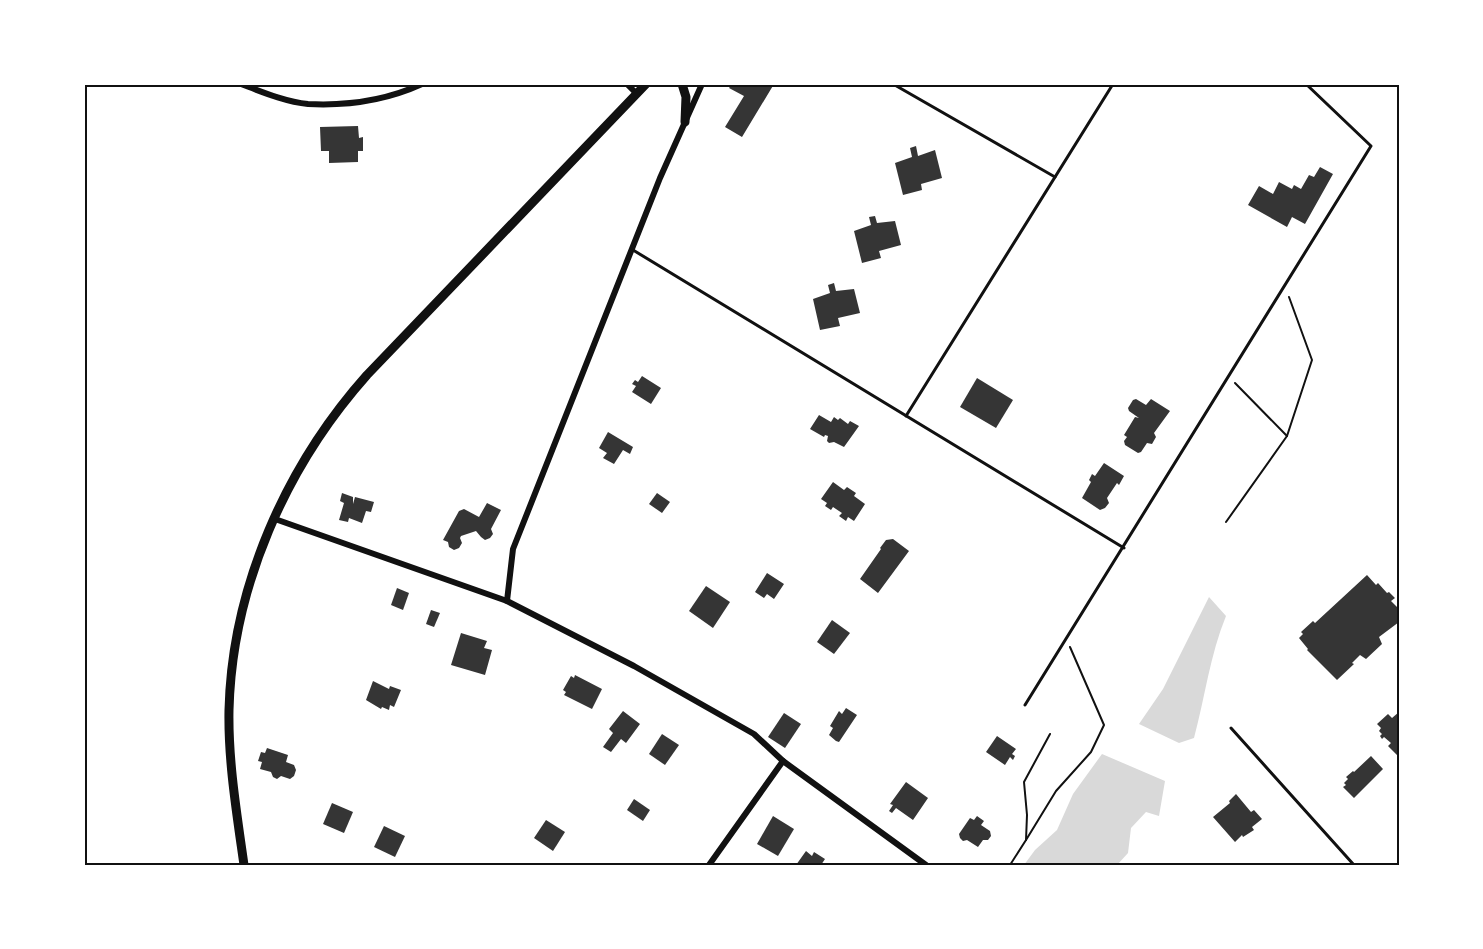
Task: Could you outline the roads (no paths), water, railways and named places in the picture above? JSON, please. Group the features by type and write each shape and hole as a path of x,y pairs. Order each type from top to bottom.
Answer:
{"main road":[{"path":"244,865 234,790 229,712 231,679 235,649 257,562 296,474 318,436 341,404 411,327 646,84"},
{"path":"682,84 686,97 685,122"}],"street":[{"path":"241,84 265,94 307,104 353,103 401,93 422,84"},
{"path":"627,84 637,94"},
{"path":"507,601 513,549 660,178 702,84"},
{"path":"275,519 507,601 634,666 754,734 783,761 926,865"},
{"path":"709,865 783,761"}],"lane":[{"path":"893,84 1055,177"},
{"path":"906,416 1113,84"},
{"path":"1025,705 1371,146 1306,84"},
{"path":"632,249 1124,548"},
{"path":"1232,728 1354,865"}]}
